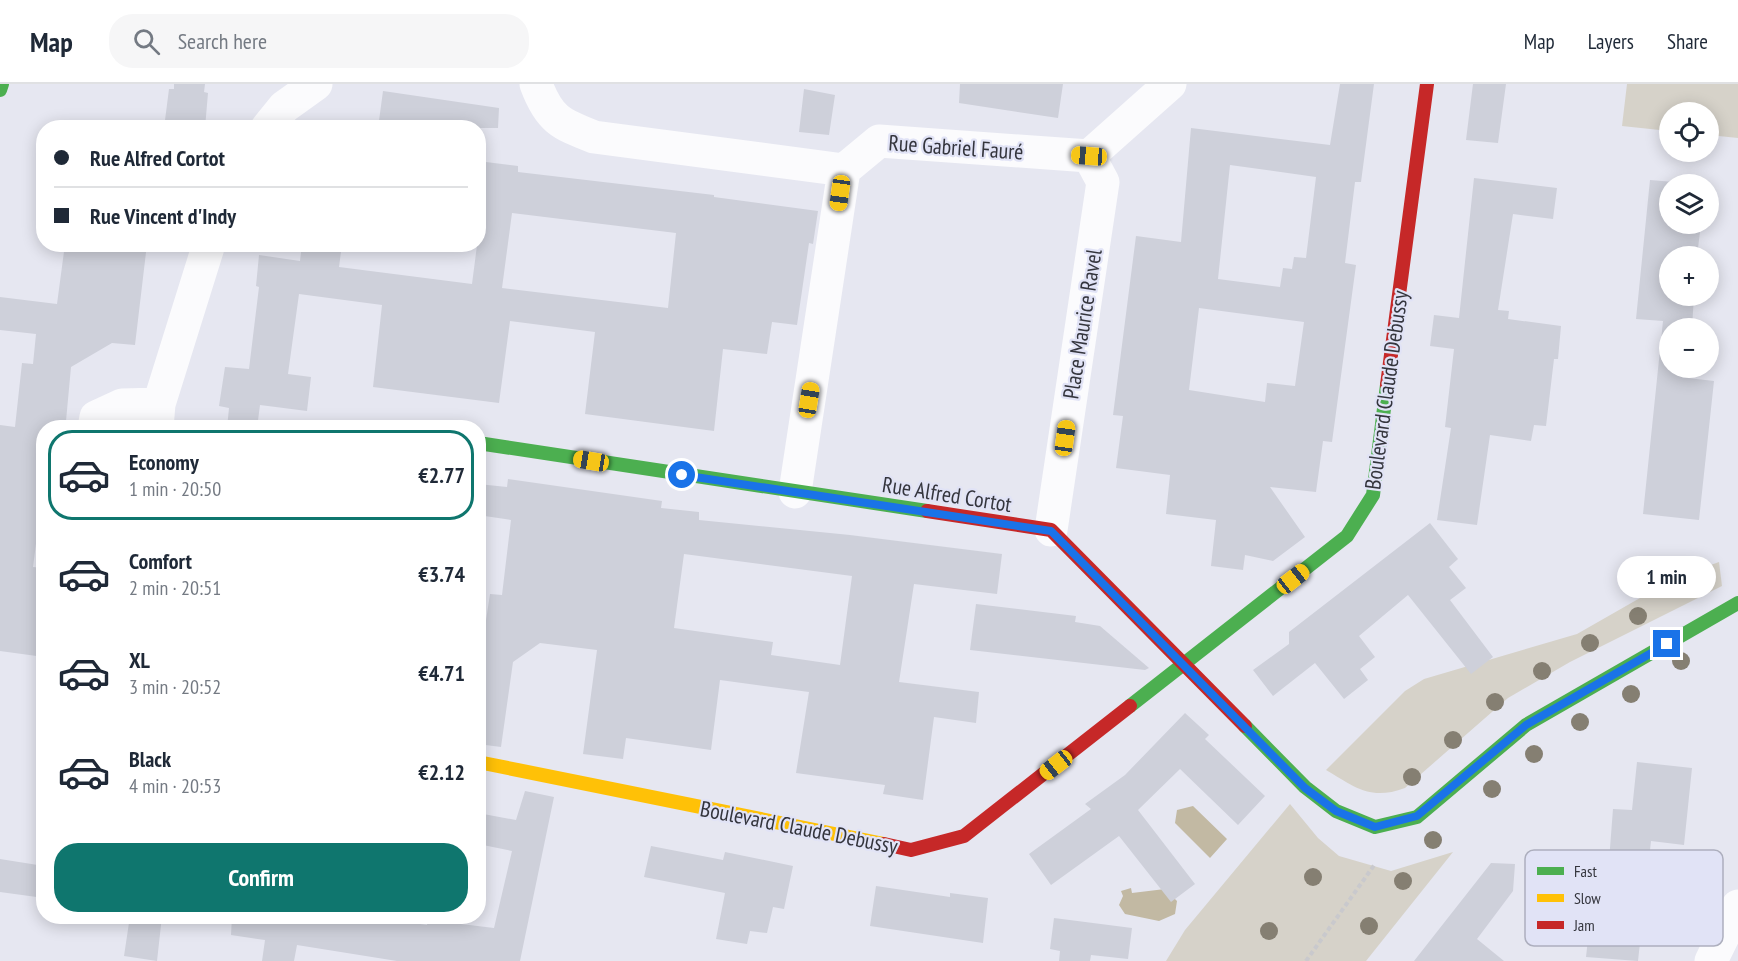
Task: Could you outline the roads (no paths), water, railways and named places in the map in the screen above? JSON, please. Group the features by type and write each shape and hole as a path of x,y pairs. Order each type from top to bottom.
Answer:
{"street":[{"path":"0,90 2,84"},
{"path":"273,120 284,107 316,84"},
{"path":"536,84 544,107 566,126 594,137 844,170 795,492"},
{"path":"1089,156 1170,84"},
{"name":"Boulevard Claude Debussy","path":"486,764 911,850 964,836 1347,536 1373,495 1427,84"},
{"name":"Rue Gabriel Fauré","path":"844,170 879,141 1089,156"},
{"name":"Place Maurice Ravel","path":"1051,531 1103,182 1089,156"},
{"path":"95,420 96,417 122,405 158,416 207,252"},
{"name":"Rue Alfred Cortot","path":"486,444 1051,531"},
{"path":"1051,531 1305,788 1336,811 1375,827 1417,816 1526,725 1738,603"},
{"path":"1723,937 1738,906"},
{"path":"1711,961 1718,946"}]}
